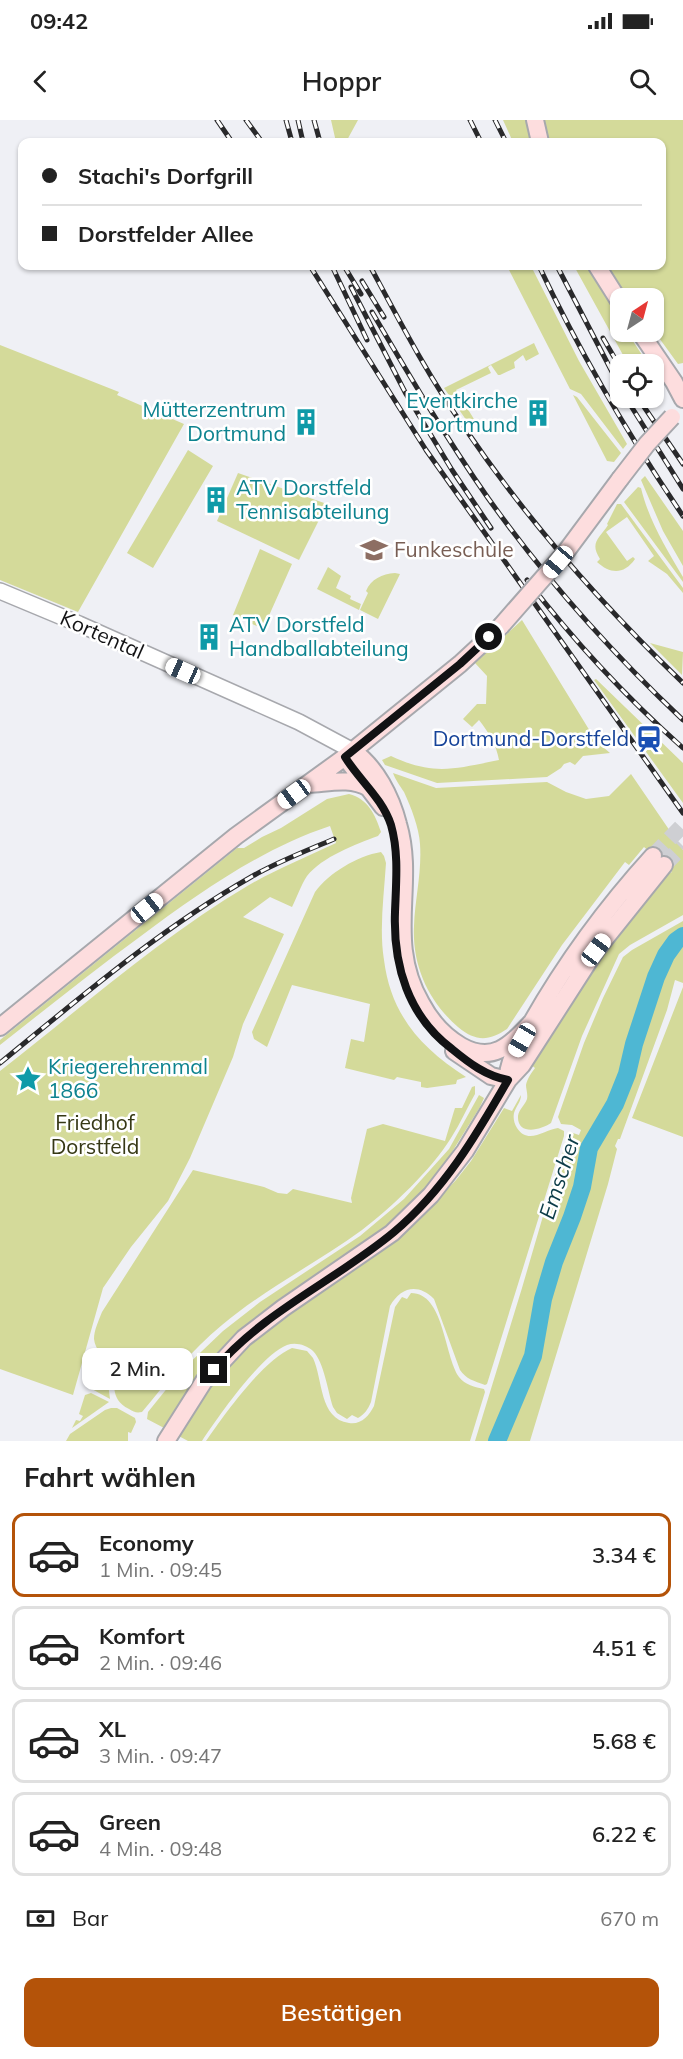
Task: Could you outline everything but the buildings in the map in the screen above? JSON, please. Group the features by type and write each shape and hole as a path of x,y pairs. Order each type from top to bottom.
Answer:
{"main road":[{"path":"535,120 539,138"},
{"path":"600,270 611,288"},
{"path":"647,342 683,399"},
{"path":"0,1027 236,836 349,754 460,664 501,626 566,554 647,444 678,412"},
{"name":"Kortental","path":"349,754 354,770 372,790 385,811 394,842 397,868 395,945 408,992 420,1016 438,1038 486,1073 508,1080"},
{"name":"Kortental","path":"349,754 366,762 381,783 398,823 404,868 402,944 409,978 424,1009 434,1023 450,1038 494,1064 508,1080"},
{"path":"308,784 346,781 372,790"},
{"path":"166,1441 204,1381 244,1338 283,1308 392,1233 431,1196 465,1151 508,1080 522,1065 559,1005 658,861 628,883 583,942 531,1023 508,1065 508,1080"},
{"path":"476,1053 508,1047 531,1023"}],"street":[{"name":"Kortental","path":"0,591 80,624 335,740 349,754"}],"green space":[{"path":"331,120 358,120 348,138 335,138"},
{"path":"503,120 526,120 531,138 511,138"},
{"path":"544,120 683,120 683,363 678,364 662,342 664,342 664,288 621,288 608,270 666,270 666,138 547,138"},
{"path":"509,270 533,270 579,361 627,444 623,449 581,394 570,389"},
{"path":"576,270 590,270 610,303 610,331"},
{"path":"616,342 634,342 641,354 622,354"},
{"path":"534,343 539,354 526,361 523,355 514,362 515,368 500,375 491,365 488,367 491,373 456,390 477,424 471,427 444,388"},
{"path":"0,345 119,392 117,395 184,424 78,612 0,580"},
{"path":"573,395 577,397 621,453 614,462 607,461"},
{"path":"188,450 213,466 153,568 127,553"},
{"path":"238,473 327,504 299,560 217,521"},
{"path":"645,476 683,531 683,566 663,531 641,480"},
{"path":"638,487 641,488 653,523 683,577 683,582 624,502"},
{"path":"617,504 621,504 683,588 683,593 667,574 648,561 654,556 627,517 606,532 627,561 633,557 635,559 626,568 617,571 607,569 597,562 600,559 595,548 596,544"},
{"path":"260,549 292,564 263,629 233,615"},
{"path":"328,567 341,576 336,588 361,604 359,610 317,589"},
{"path":"400,574 378,619 360,610 371,583 381,576"},
{"path":"522,620 596,741 610,753 583,756 575,765 570,762 564,764 547,777 437,783 385,765 382,760 391,756 420,766 444,769 499,760 492,739 479,720 472,727 463,719 477,704 486,704 487,676 475,663"},
{"path":"650,643 683,652 682,675"},
{"path":"596,679 683,763 683,803 594,680"},
{"path":"393,773 436,788 547,782 586,799 609,796 631,774 683,850 683,915 630,945 619,954 582,1036 551,1123 547,1126 530,1130 521,1127 519,1122 518,1116 527,1099 526,1085 535,1068 530,1064 584,977 666,875 672,872 644,847 629,865 625,862 562,945 507,1029 488,1038 471,1035 458,1027 438,1006 419,968 414,926 420,865 419,838 409,804"},
{"name":"Friedhof Dorstfeld","path":"349,794 356,796 370,808 381,832 378,836 340,852 313,869 307,876 292,907 270,897 243,917 284,934 243,1024 233,1057 190,1158 168,1201 131,1247 103,1288 73,1395 0,1369 0,1071 153,950 216,905 281,868 336,843 330,826 280,847 208,888 123,949 0,1045 0,1040 237,848 244,848 281,828 327,799"},
{"path":"381,852 386,863 382,936 384,960 393,997 401,1014 422,1042 466,1077 457,1080 456,1084 427,1088 421,1087 421,1082 397,1077 394,1080 345,1068 351,1039 364,1042 370,1004 292,985 267,1047 254,1039 252,1032 315,892 344,866"},
{"path":"683,921 683,983 675,980 667,1010 620,1139 615,1146 617,1149 608,1184 530,1441 475,1441 555,1175 570,1132 579,1135 581,1130 572,1125 561,1124 558,1117 584,1043 623,957"},
{"path":"683,987 683,1137 632,1118"},
{"path":"475,1086 475,1094 443,1150 422,1175 386,1210 345,1242 256,1299 222,1325 190,1356 142,1412 132,1411 122,1405 116,1395 110,1368 95,1343 96,1329 102,1312 193,1170 264,1187 278,1193 287,1194 293,1189 352,1203 351,1198 367,1129 383,1124 445,1141 455,1108 462,1108 472,1087"},
{"path":"479,1095 484,1098 480,1107 442,1168 422,1193 385,1231 282,1302 166,1429 147,1419 148,1412 181,1371 223,1331 260,1302 360,1236 404,1199 449,1149"},
{"path":"521,1095 514,1113 514,1122 521,1133 531,1136 558,1128 564,1131 564,1136 487,1384 465,1376 460,1370 434,1299 422,1291 410,1289 399,1295 390,1306 371,1402 363,1415 358,1418 352,1415 347,1419 337,1413 317,1356 307,1347 294,1344 277,1351 253,1373 202,1441 188,1441 175,1434 197,1401 251,1340 423,1215 471,1161 504,1108 512,1111"},
{"path":"411,1293 422,1296 437,1314 454,1367 461,1380 484,1389 470,1441 206,1441 233,1403 257,1376 281,1354 292,1348 307,1351 313,1358 327,1406 332,1414 339,1420 349,1423 357,1423 364,1419 374,1406 395,1307 402,1297 407,1299"},
{"path":"92,1352 106,1374 110,1399 88,1385"},
{"path":"91,1393 109,1402 72,1428 76,1420 80,1421 83,1416 79,1414 85,1395"},
{"path":"111,1408 117,1408 135,1418 136,1422 131,1433 128,1432 128,1441 66,1441 70,1434"}],"waterway":[{"name":"Emscher","path":"497,1441 533,1356 543,1299 582,1187 589,1148 615,1104 627,1074 634,1044 656,977 666,955 676,941 683,936"}],"tunnel":[{"path":"653,856 683,825"},
{"path":"664,865 683,846"}],"railway":[{"path":"217,120 229,138"},
{"path":"246,120 259,138"},
{"path":"286,120 291,138"},
{"path":"298,120 302,138"},
{"path":"314,120 319,138"},
{"path":"470,120 479,138"},
{"path":"495,120 504,138"},
{"path":"313,270 426,450 683,813"},
{"path":"334,270 367,340"},
{"path":"346,270 361,294"},
{"path":"372,270 438,388 488,462 567,561 623,623 683,683"},
{"path":"541,270 606,394 683,516"},
{"path":"559,270 610,368"},
{"path":"362,281 384,317"},
{"path":"351,287 406,394 452,470 491,528"},
{"path":"372,312 472,475 532,557 630,668 683,720"},
{"path":"603,338 612,354"},
{"path":"632,408 683,489"},
{"path":"645,408 683,464"},
{"path":"527,580 601,667 683,748"},
{"path":"0,1063 153,941 217,897 261,872 334,839"}],"place":[{"name":"Eventkirche Dortmund","path":"538,413"},
{"name":"Mütterzentrum Dortmund","path":"306,422"},
{"name":"ATV Dorstfeld Tennisabteilung","path":"216,500"},
{"name":"Funkeschule","path":"374,550"},
{"name":"ATV Dorstfeld Handballabteilung","path":"209,637"},
{"name":"Dortmund-Dorstfeld","path":"649,739"},
{"name":"Kriegerehrenmal 1866","path":"28,1079"}],"route":[{"path":"214,1370 244,1338 265,1321 359,1257 413,1214 448,1176 508,1080 491,1076 470,1063 438,1038 420,1016 404,983 395,945 397,868 391,826 379,800 345,757 460,664 489,637"}]}
